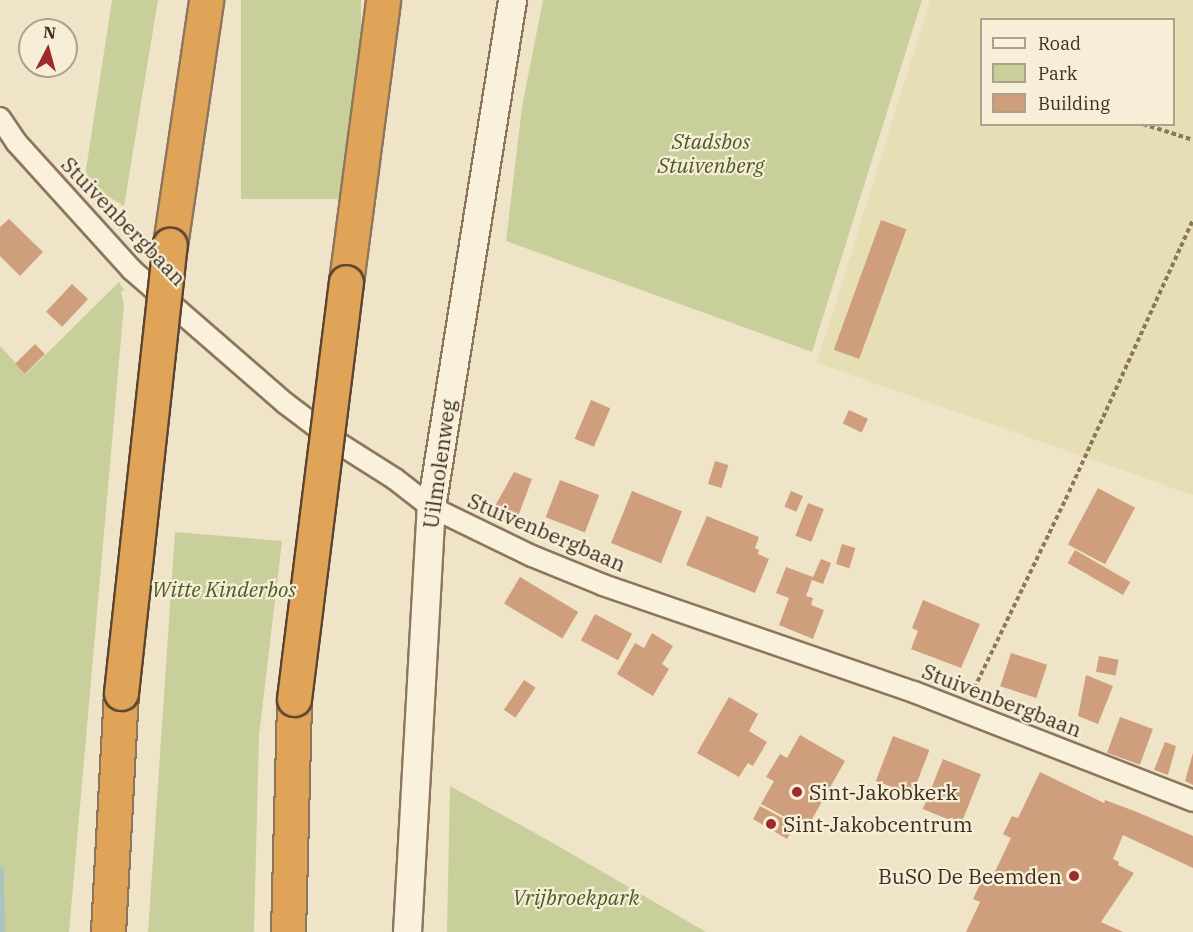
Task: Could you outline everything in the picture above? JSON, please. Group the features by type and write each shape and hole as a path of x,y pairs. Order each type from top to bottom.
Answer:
{"highway":[{"path":"108,932 121,693 170,245 206,0"},
{"path":"288,932 294,699 383,0"}],"main road":[{"name":"Uilmolenweg","path":"407,932 431,507 512,0"}],"street":[{"name":"Stuivenbergbaan","path":"0,118 16,142 132,270 285,404 335,441 395,479 431,507 532,556 603,585 964,711 1193,801"}],"path":[{"path":"1149,126 1193,140"},
{"path":"964,711 1010,609 1069,492 1193,220"}],"shaded area":[{"path":"930,0 1193,0 1193,495 817,363"}],"green space":[{"path":"112,0 158,0 124,206 84,182"},
{"path":"241,0 361,0 361,199 241,199"},
{"name":"Stadsbos Stuivenberg","path":"543,0 922,0 812,352 506,241 522,107"},
{"path":"119,282 124,290 121,292 124,305 69,932 0,932 0,346 26,374"},
{"name":"Witte Kinderbos","path":"175,532 282,541 259,736 254,932 148,932"},
{"name":"Vrijbroekpark","path":"450,786 546,839 706,932 447,932"}],"building":[{"path":"9,219 43,252 20,276 0,256 0,227"},
{"path":"881,220 906,229 859,359 834,350"},
{"path":"72,284 88,299 62,327 46,312"},
{"path":"35,344 45,354 25,374 15,364"},
{"path":"591,400 610,408 594,447 575,439"},
{"path":"849,410 868,419 862,432 843,424"},
{"path":"715,461 728,465 721,488 708,484"},
{"path":"514,472 532,479 516,522 508,518 506,522 490,515"},
{"path":"560,480 599,495 585,532 546,517"},
{"path":"1098,488 1135,508 1105,564 1068,545"},
{"path":"632,491 682,511 661,563 611,543"},
{"path":"791,491 803,496 796,512 784,507"},
{"path":"808,503 824,509 811,542 795,536"},
{"path":"707,516 759,537 755,548 759,550 758,554 769,559 755,593 686,565"},
{"path":"842,544 855,548 849,568 836,564"},
{"path":"1075,550 1130,582 1123,595 1068,563"},
{"path":"821,559 831,563 823,584 812,580 806,596 813,598 811,605 824,610 813,639 779,625 789,598 776,593 786,567 813,577"},
{"path":"520,577 578,612 562,639 504,604"},
{"path":"923,600 980,624 961,668 911,649 918,631 912,628"},
{"path":"595,614 632,634 618,660 581,640"},
{"path":"652,633 673,646 662,664 669,669 653,696 617,674 635,643 644,648"},
{"path":"1011,653 1047,665 1036,698 1000,686"},
{"path":"1099,656 1119,660 1116,676 1096,672"},
{"path":"1086,675 1113,686 1098,724 1078,716"},
{"path":"524,680 536,688 515,718 504,710"},
{"path":"729,697 758,714 749,731 767,742 753,766 748,763 739,777 697,753"},
{"path":"1120,717 1153,729 1140,765 1107,753"},
{"name":"Sint-Jakobkerk","path":"800,735 845,761 807,828 796,823 787,839 753,819 760,806 784,819 785,817 761,804 774,781 766,777 780,754 787,758"},
{"path":"893,736 929,750 912,795 876,781"},
{"path":"1165,742 1176,746 1168,775 1154,770"},
{"path":"1193,753 1193,785 1185,781"},
{"path":"943,759 981,774 961,824 923,809"},
{"path":"1040,772 1104,803 1105,800 1193,836 1193,868 1123,835 1113,859 1119,862 1118,865 1134,873 1101,922 1123,932 966,932 980,902 973,899 982,880 990,882 1011,838 1003,834 1012,816 1018,818"}],"waterway":[{"path":"0,870 1,932"}],"place":[{"name":"Sint-Jakobkerk","path":"797,792"},
{"name":"Sint-Jakobcentrum","path":"771,824"},
{"name":"BuSO De Beemden","path":"1074,876"}]}
